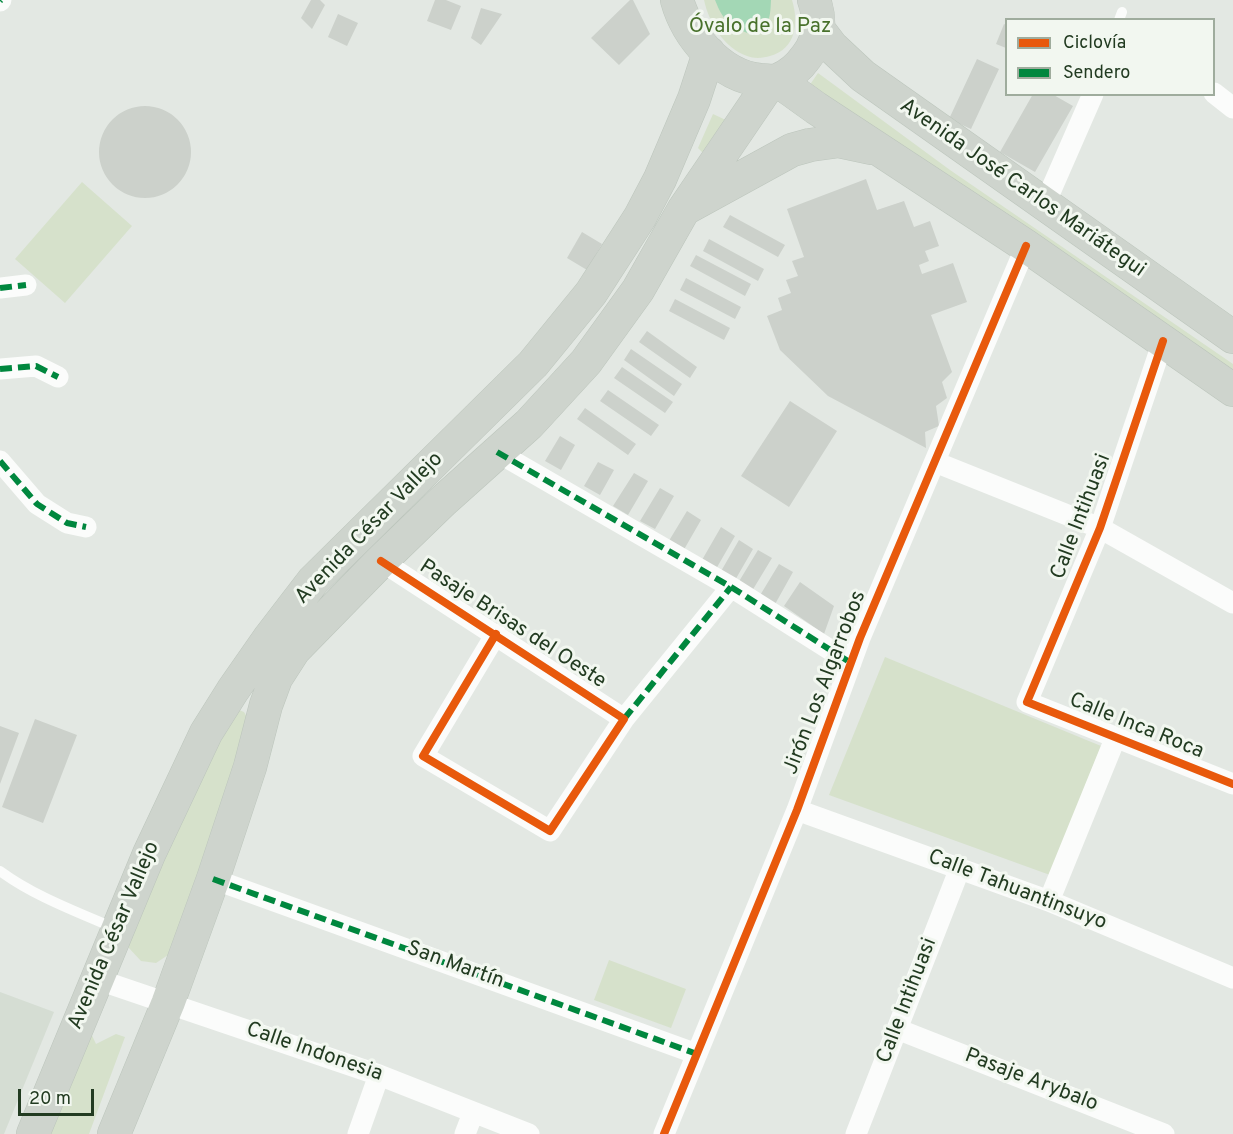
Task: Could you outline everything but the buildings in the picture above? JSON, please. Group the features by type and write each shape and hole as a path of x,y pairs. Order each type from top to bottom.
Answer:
{"main road":[{"path":"677,0 693,34 709,53 729,69 751,79 774,81 1026,246 1233,390"},
{"path":"774,81 797,69 812,50 817,15"},
{"name":"Avenida José Carlos Mariátegui","path":"817,15 832,47 863,76 1044,206 1233,337"},
{"name":"Avenida César Vallejo","path":"33,1134 149,854 206,733 270,637 313,581 533,364 591,292 634,227 660,179 690,109 709,53"},
{"name":"Avenida César Vallejo","path":"116,1133 168,1003 213,879 250,767 266,705 276,678 294,650 381,561 529,424 558,394 612,329 650,271 684,209 774,81"},
{"path":"684,209 792,150 839,141 880,150"}],"street":[{"path":"1215,84 1233,87"},
{"path":"1215,94 1233,108"},
{"path":"1044,206 1092,96"},
{"name":"Jirón Los Algarrobos","path":"664,1134 797,810 851,663 1026,246"},
{"path":"0,288 26,285"},
{"name":"Calle Intihuasi","path":"1027,702 1100,528 1163,341"},
{"path":"0,369 36,366 58,377"},
{"path":"497,452 731,587 851,663"},
{"path":"0,462 37,504 67,523 86,527"},
{"path":"935,462 1100,528 1233,603"},
{"name":"Pasaje Brisas del Oeste","path":"381,561 624,719"},
{"path":"496,634 423,756 550,831 624,719 731,587"},
{"name":"Calle Inca Roca","path":"1027,702 1115,739 1233,784"},
{"path":"1049,901 1115,739"},
{"name":"Calle Tahuantinsuyo","path":"797,810 1049,901 1233,978"},
{"name":"Calle Intihuasi","path":"856,1134 960,868"},
{"name":"San Martín","path":"213,879 697,1054"},
{"name":"Calle Indonesia","path":"96,979 379,1075 529,1134"},
{"name":"Pasaje Arybalo","path":"897,1029 1164,1134"},
{"path":"358,1134 379,1075"},
{"path":"465,1134 473,1113"}],"lane":[{"path":"0,871 15,882 64,907 117,929"}],"shaded area":[{"path":"715,0 771,0 768,22 750,34 728,22"},
{"path":"0,992 54,1012 4,1134 0,1134"}],"green space":[{"name":"Óvalo de la Paz","path":"704,0 792,0 795,26 790,41 779,53 762,58 747,56 731,47 719,34"},
{"path":"818,73 950,170 1233,364 1233,380 809,86"},
{"path":"713,114 730,122 703,153 698,148"},
{"path":"82,182 132,226 65,303 15,259"},
{"path":"885,657 1101,746 1050,875 829,795"},
{"path":"239,710 247,717 237,758 171,953 156,963 141,961 128,947 129,930 212,752"},
{"path":"609,960 686,989 671,1028 594,1000"},
{"path":"87,1025 96,1044 116,1034 125,1037 89,1134 39,1134"}],"marked path":[{"path":"0,288 26,285"},
{"path":"0,369 36,366 58,377"},
{"path":"497,452 731,587 851,663"},
{"path":"0,461 37,504 67,523 86,527"},
{"path":"624,719 731,587"},
{"path":"213,879 697,1054"}],"cycle path":[{"path":"664,1134 797,810 860,638 1026,246"},
{"path":"1163,341 1100,528 1027,702 1233,784"},
{"path":"381,561 624,719 550,831 423,756 496,634"}]}
